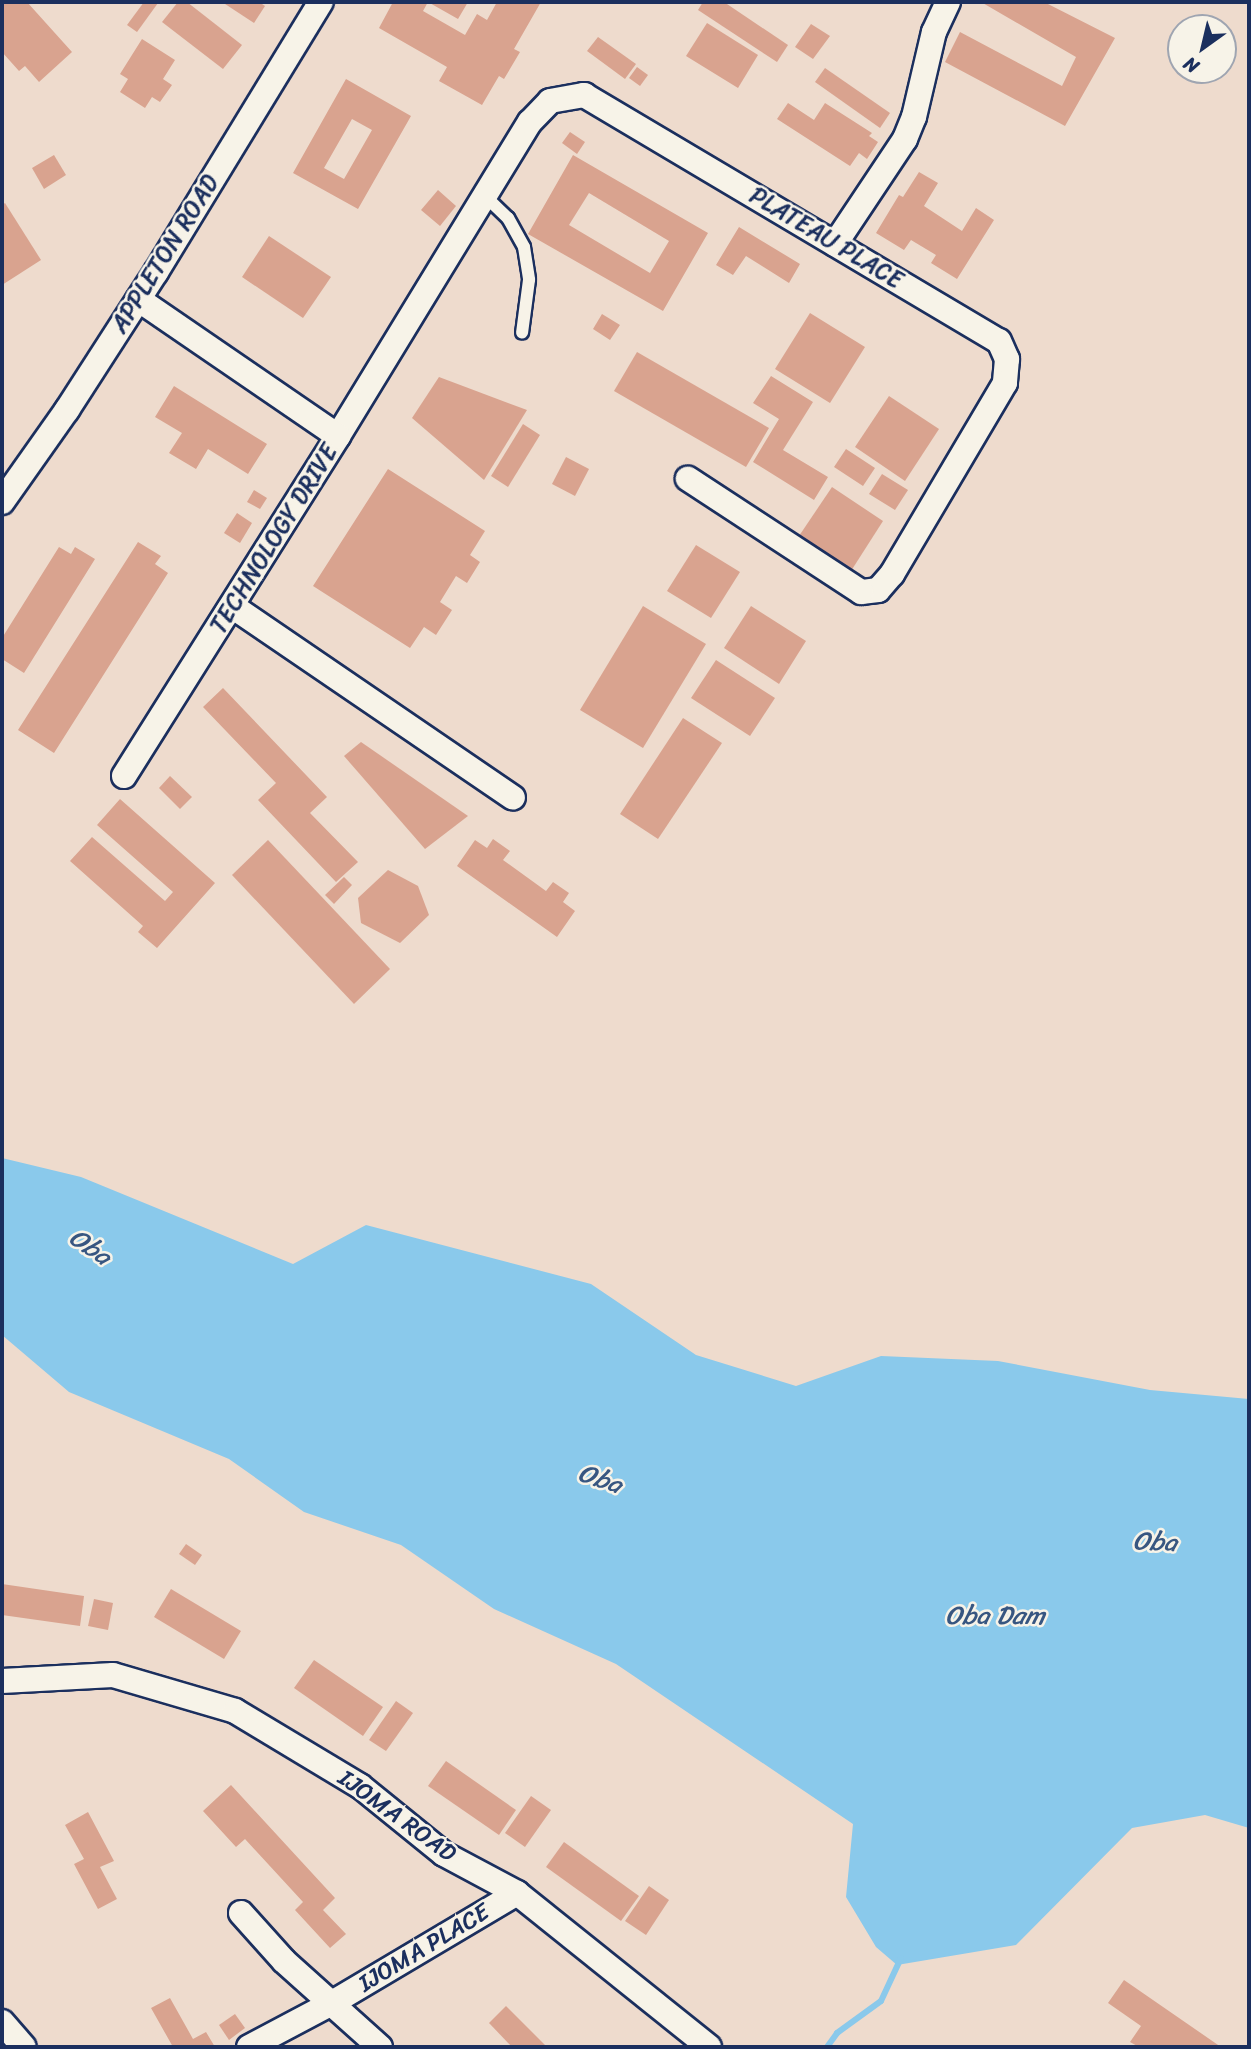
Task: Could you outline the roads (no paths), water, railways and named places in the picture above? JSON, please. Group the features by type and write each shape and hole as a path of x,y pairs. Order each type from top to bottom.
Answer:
{"street":[{"name":"APPLETON ROAD","path":"2,502 67,410 138,299 321,2"},
{"path":"835,244 905,139 914,117 934,32 948,2"},
{"name":"PLATEAU PLACE","path":"338,436 530,122 550,101 584,95 999,341 1007,359 1004,383 892,574 878,590 861,592 688,479"},
{"name":"TECHNOLOGY DRIVE","path":"124,776 338,436 138,299"},
{"path":"232,606 513,798"},
{"name":"IJOMA ROAD","path":"2,1681 113,1675 234,1712 360,1786 444,1854 517,1893 709,2047"},
{"name":"IJOMA PLACE","path":"249,2047 332,2003 517,1893"},
{"name":"IJOMA PLACE","path":"241,1913 284,1961 380,2047"},
{"path":"2,2022 24,2047"}],"lane":[{"path":"485,196 508,218 524,247 529,280 522,333"}],"water":[{"name":"Oba Dam","path":"2,1158 81,1177 293,1264 366,1225 591,1284 696,1355 796,1386 881,1356 998,1361 1150,1390 1249,1399 1249,1828 1205,1815 1132,1828 1016,1945 897,1965 876,1947 846,1897 853,1824 616,1664 494,1609 401,1545 304,1512 229,1459 69,1392 2,1335"}],"waterway":[{"path":"827,2047 837,2033 881,2001 901,1958"}],"water label":[{"name":"Oba","path":"90,1247"},
{"name":"Oba","path":"600,1479"},
{"name":"Oba","path":"1155,1542"}]}
